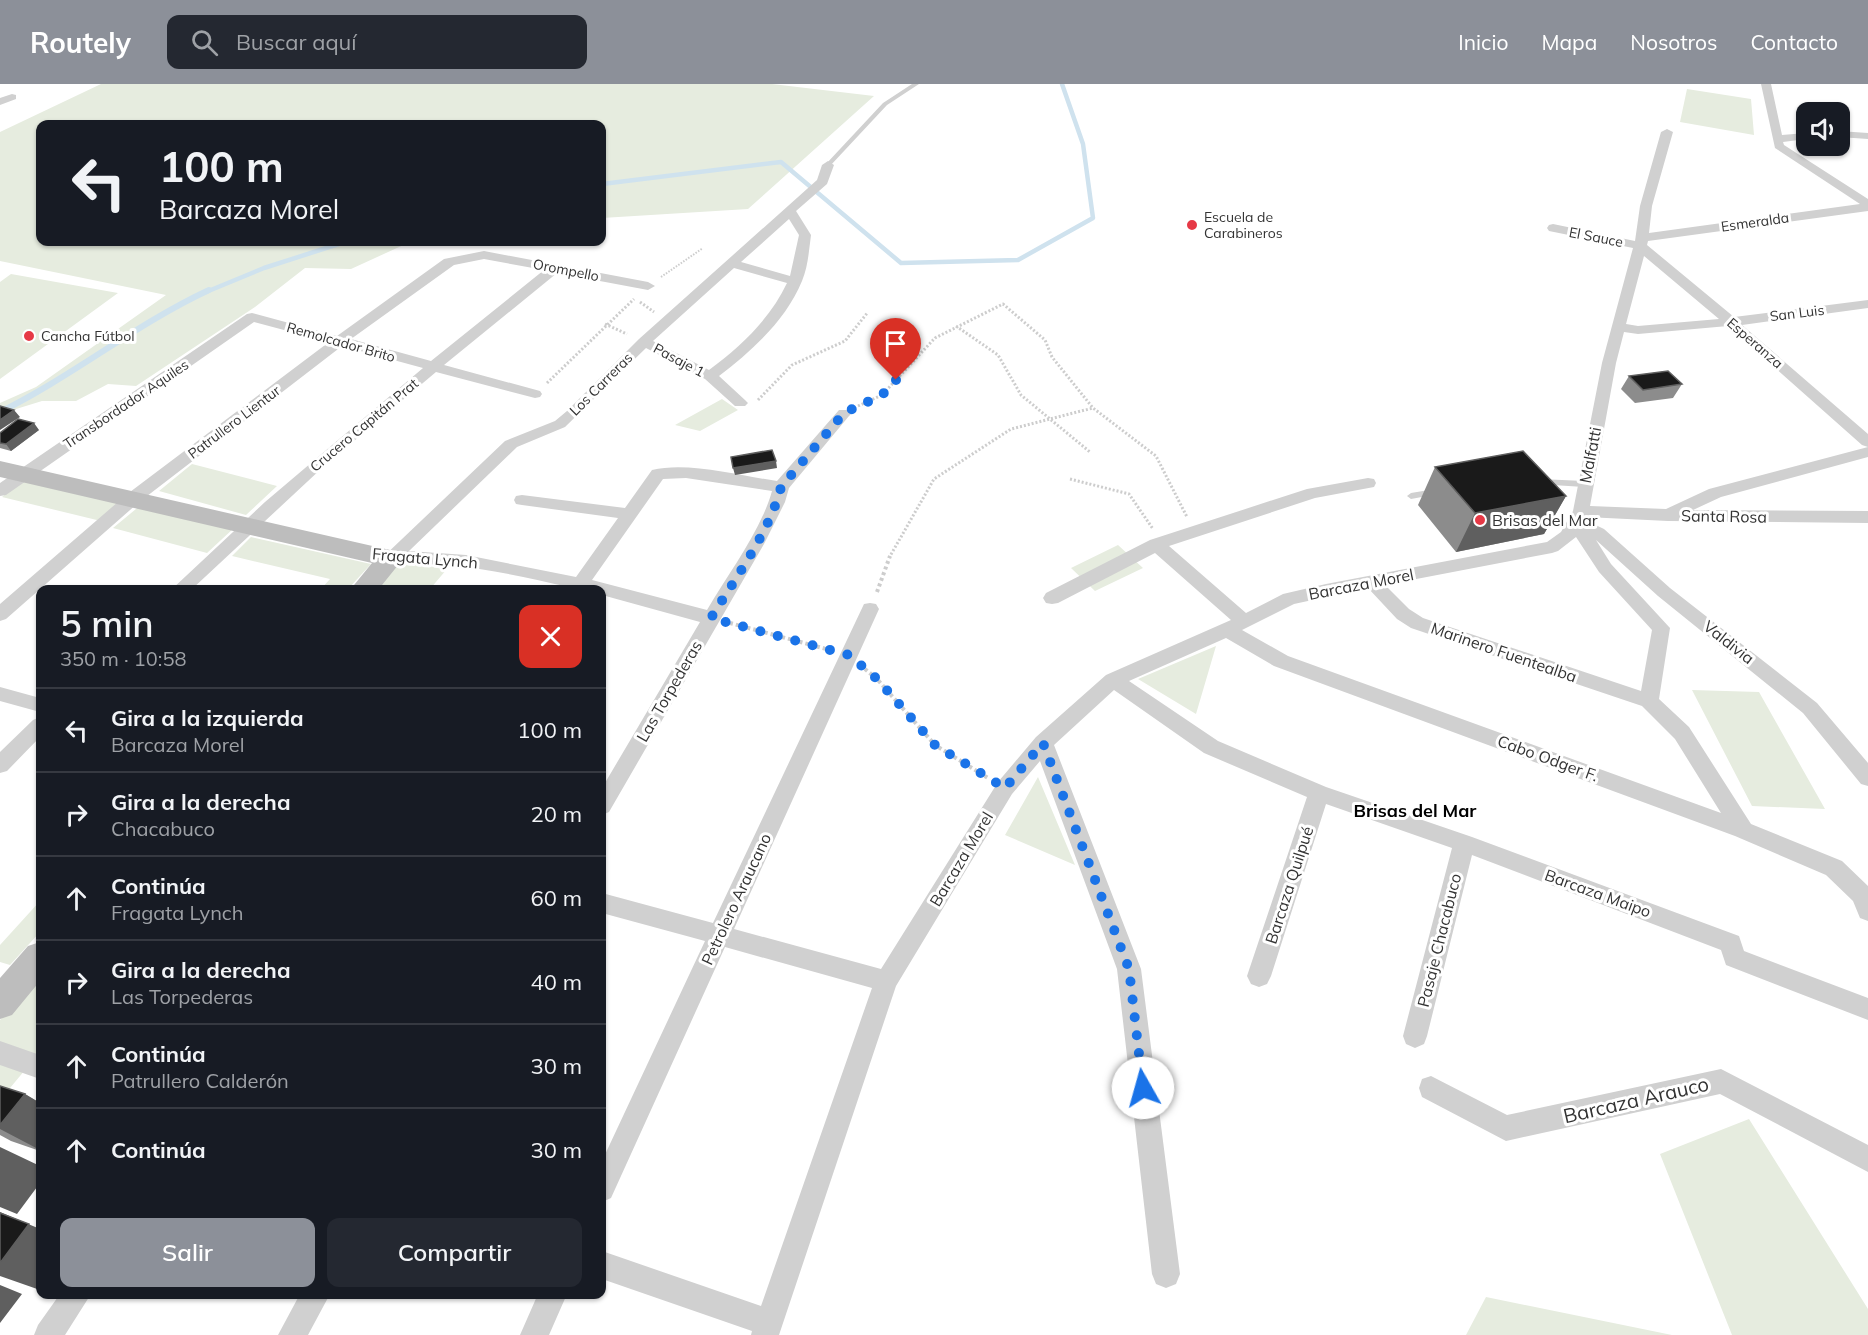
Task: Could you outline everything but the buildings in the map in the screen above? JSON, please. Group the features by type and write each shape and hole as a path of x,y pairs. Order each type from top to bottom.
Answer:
{"street":[{"path":"1766,84 1779,146 1868,206"},
{"path":"0,102 12,97"},
{"name":"Malfatti","path":"1578,517 1609,363 1641,242 1646,206 1667,132"},
{"path":"1850,135 1868,136"},
{"path":"1777,139 1796,137"},
{"name":"Los Carreras","path":"367,585 390,559 511,444 560,424 644,342 823,181 828,165"},
{"name":"Esmeralda","path":"1641,242 1868,206"},
{"path":"710,376 739,355 784,302 795,281 805,235 790,211"},
{"name":"El Sauce","path":"1553,228 1641,242"},
{"name":"Esperanza","path":"1641,242 1868,442"},
{"name":"Orompello","path":"483,255 648,286"},
{"name":"Patrullero Lientur","path":"0,614 132,499 338,342 449,262 483,255"},
{"path":"730,263 795,281"},
{"name":"Crucero Capitán Prat","path":"185,585 246,525 431,368 555,268"},
{"name":"San Luis","path":"1619,327 1638,330 1731,322 1868,304"},
{"name":"Remolcador Brito","path":"252,317 431,368 535,394"},
{"name":"Transbordador Aquiles","path":"0,491 11,471 252,317"},
{"name":"Pasaje 1","path":"644,342 710,376 740,403"},
{"name":"Las Torpederas","path":"606,799 755,544 777,502 781,487 844,413"},
{"path":"1668,515 1715,493 1868,452"},
{"name":"Fragata Lynch","path":"11,471 390,559 416,555 461,559 575,585"},
{"path":"580,585 658,474 686,473 781,487"},
{"path":"1052,598 1159,543 1194,530 1313,493 1368,483"},
{"path":"522,500 629,514"},
{"name":"Santa Rosa","path":"1578,517 1668,515 1868,517"},
{"path":"1578,517 1605,568 1661,628 1649,701 1682,733 1743,830"},
{"name":"Barcaza Morel","path":"767,1329 886,981 1005,788 1043,743 1113,680 1236,626 1289,599 1307,593 1552,547 1568,536 1578,517"},
{"name":"Valdivia","path":"1578,517 1613,545 1664,592 1810,708 1868,778"},
{"path":"1159,543 1236,626"},
{"name":"Marinero Fuentealba","path":"1371,581 1403,614 1417,623 1649,701"},
{"name":"Fragata Lynch","path":"606,593 711,618"},
{"name":"Petrolero Araucano","path":"606,1180 870,609"},
{"name":"Cabo Odger F.","path":"1236,626 1281,661 1743,830 1834,867 1865,903"},
{"name":"Barcaza Maipo","path":"1113,680 1210,747 1319,793 1464,843 1731,943 1734,958 1868,1009"},
{"path":"0,694 36,704"},
{"path":"0,765 36,729"},
{"path":"1043,743 1129,969 1166,1274"},
{"name":"Barcaza Quilpué","path":"1258,976 1319,793"},
{"name":"Pasaje Chacabuco","path":"1415,1036 1464,843"},
{"path":"606,904 886,981"},
{"path":"5,989 36,961"},
{"path":"0,1053 36,1066"},
{"name":"Barcaza Arauco","path":"1431,1088 1506,1128 1720,1081 1868,1159"},
{"path":"606,1266 767,1329"},
{"path":"48,1335 73,1299"},
{"path":"292,1335 313,1299"},
{"path":"534,1335 551,1299"}],"lane":[{"path":"828,165 885,104 916,84"},
{"path":"1532,482 1584,484"},
{"path":"1411,496 1444,490"}],"path":[{"path":"535,394 605,324 648,286 703,248"},
{"path":"844,413 882,395 935,338 1003,304 1045,340 1052,357 1093,408 1156,456 1194,530"},
{"path":"740,403 759,399 792,365 845,341 868,312"},
{"path":"956,326 998,356 1021,395 1048,420 1090,452"},
{"path":"870,609 889,558 934,479 1011,429 1093,408"},
{"path":"1070,479 1129,494 1159,543"},
{"path":"711,618 849,655 877,679 935,745 1005,788"}],"shaded area":[{"path":"101,84 772,84 874,96 748,209 606,218 606,120 36,120 36,246 401,246 351,269 305,268 255,307 136,386 108,384 76,401 42,401 0,414 0,403 36,387 166,295 0,261 0,132"},
{"path":"1687,89 1751,99 1754,135 1680,122"},
{"name":"Cancha Fútbol","path":"11,274 118,293 0,379 0,282"},
{"path":"722,399 738,410 700,431 675,425"},
{"path":"192,464 277,486 246,515 159,491"},
{"path":"25,478 130,501 105,522 2,497"},
{"path":"142,504 234,528 207,553 113,528"},
{"path":"251,537 371,564 352,585 325,585 330,579 232,556"},
{"path":"1118,545 1143,568 1095,591 1071,568"},
{"path":"401,562 447,569 433,585 378,585"},
{"path":"1216,646 1196,714 1138,679"},
{"path":"1692,690 1759,692 1825,809 1752,806"},
{"path":"1038,777 1075,865 1005,835"},
{"path":"36,905 36,936 10,965 0,962 0,945"},
{"path":"36,978 36,1057 0,1100 0,1020"},
{"path":"1749,1119 1868,1309 1868,1335 1732,1335 1660,1154"},
{"path":"1486,1297 1672,1335 1466,1335"}],"waterway":[{"path":"606,184 781,162 901,263 1018,260 1093,218 1083,144 1062,84"},
{"path":"206,292 264,268 333,246"},
{"path":"0,412 53,383 156,318 209,290"}],"place":[{"name":"Escuela de Carabineros","path":"1192,225"},
{"name":"Cancha Fútbol","path":"29,336"},
{"name":"Brisas del Mar","path":"1480,520"}],"district":[{"name":"Brisas del Mar","path":"1415,811"}],"route":[{"path":"896,380 882,395 844,413 781,487 777,502 755,544 711,618 849,655 877,679 935,745 1005,788 1043,743 1129,969 1143,1088"}]}
